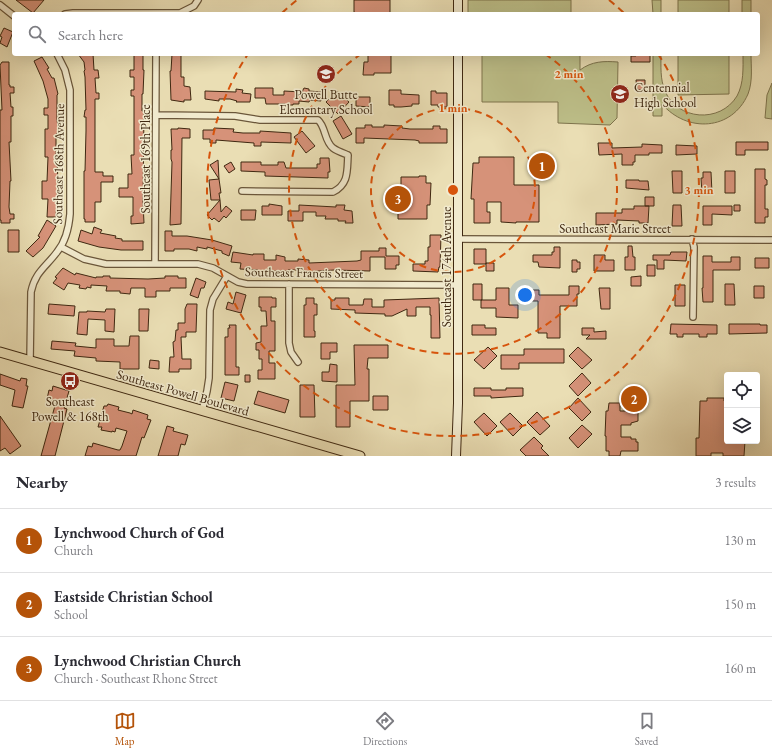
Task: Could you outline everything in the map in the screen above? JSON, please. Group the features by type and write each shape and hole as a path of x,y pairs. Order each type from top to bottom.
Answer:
{"main road":[{"name":"Southeast Powell Boulevard","path":"0,352 360,456"}],"street":[{"path":"458,0 458,12"},
{"path":"182,12 194,6 197,1"},
{"path":"0,5 12,14"},
{"name":"Southeast 168th Avenue","path":"30,361 31,292 33,283 42,267 61,247 67,232 70,214 70,90 65,70 58,56"},
{"name":"Southeast 169th Place","path":"155,264 156,56"},
{"name":"Southeast 174th Avenue","path":"456,456 458,412 458,56"},
{"path":"156,115 235,116 260,120 318,120 334,149 348,155 347,175 340,188 333,192 242,191"},
{"name":"Southeast Marie Street","path":"458,238 772,240"},
{"path":"692,239 694,247 693,317"},
{"name":"Southeast Francis Street","path":"61,247 84,259 106,264 198,264 213,268 238,282 248,284 458,285"},
{"path":"202,411 209,378 210,310 213,299 227,276"},
{"path":"289,284 289,344 291,352 298,362"}],"green space":[{"path":"468,0 571,0 571,12 468,12"},
{"path":"652,0 661,0 661,12 653,12"},
{"path":"678,0 729,0 729,12 678,12"},
{"path":"742,0 751,0 751,12 742,12"},
{"path":"482,56 580,56 580,70 598,62 618,62 617,118 610,125 558,123 558,102 482,102"},
{"path":"653,56 661,56 662,82 671,101 679,108 689,113 699,115 720,111 730,105 737,96 741,86 743,75 743,56 751,56 750,89 741,106 731,115 720,121 708,124 696,123 684,120 672,113 662,104 662,116 653,116"},
{"path":"678,56 729,56 729,94 678,95"},
{"path":"772,83 772,119 765,118 767,95"}],"building":[{"path":"16,0 44,0 34,12 32,12"},
{"path":"354,0 390,0 390,12 354,12"},
{"path":"4,28 12,32 7,47 0,43 2,37 0,36"},
{"path":"80,56 93,56 94,70 98,70 99,78 95,78 96,93 99,93 99,99 95,99 95,172 103,172 103,176 113,176 113,182 101,182 101,202 95,202 95,222 85,222 84,219 86,117 84,117 86,110 84,62"},
{"path":"134,56 143,56 144,70 142,111 144,111 144,223 131,224 131,216 133,216 133,197 119,197 119,188 128,188 128,174 132,174 131,155 134,155 134,96 131,96 131,90 134,90 134,77 130,77 130,70 134,70"},
{"path":"172,56 181,56 181,77 184,77 184,86 190,87 191,100 184,100 184,102 171,100"},
{"path":"368,56 391,56 391,73 374,73 374,75 363,75 364,62 368,62"},
{"path":"631,56 650,56 650,62 631,62"},
{"path":"42,57 49,68 47,69 52,78 54,78 58,94 57,120 59,133 57,133 56,136 58,181 56,217 47,217 48,199 42,199 42,181 47,181 48,157 45,157 45,129 48,129 48,115 44,115 44,108 48,108 48,99 43,81 34,61"},
{"path":"2,62 9,62 9,85 10,87 14,87 14,93 10,93 13,116 11,116 11,142 9,142 11,181 9,207 10,214 14,214 14,219 10,219 10,223 1,223 0,220 0,110 2,110 0,65"},
{"path":"636,80 645,80 645,90 637,90"},
{"path":"255,88 273,88 273,95 284,95 284,91 302,92 304,88 309,89 309,91 322,92 321,101 299,101 299,104 293,105 266,104 265,98 255,98"},
{"path":"236,89 243,90 242,93 251,94 250,102 236,102 237,101 230,99 219,99 219,101 205,99 205,91 236,92"},
{"path":"389,90 401,90 401,94 419,95 419,104 401,107 389,105"},
{"path":"337,91 349,102 338,114 326,102"},
{"path":"431,91 436,91 436,93 447,93 447,107 431,105"},
{"path":"356,97 370,97 370,107 356,106"},
{"path":"341,116 352,134 343,139 333,121"},
{"path":"365,125 372,125 372,127 384,127 384,125 402,126 402,128 410,129 433,129 433,126 440,126 440,129 447,129 447,143 419,143 419,141 415,140 364,138 364,143 356,143 356,128 365,128"},
{"path":"214,128 234,129 233,132 243,133 260,133 260,131 291,133 291,143 261,142 261,146 254,146 254,143 216,140 216,143 210,143 210,139 203,139 203,130 214,130"},
{"path":"171,129 190,129 190,138 182,138 181,224 170,225 172,162"},
{"path":"302,131 315,146 306,153 294,137"},
{"path":"736,142 768,142 768,150 745,150 745,155 736,155"},
{"path":"598,143 612,143 612,148 642,147 642,144 662,145 662,153 635,155 635,162 633,162 633,165 622,165 622,154 599,155"},
{"path":"676,145 697,146 697,154 676,155"},
{"path":"479,157 514,157 514,185 539,185 539,222 501,222 501,202 487,202 487,212 490,212 490,223 474,223 474,199 471,199 473,163 479,163"},
{"path":"320,158 329,158 330,172 328,172 328,178 265,176 265,172 241,171 241,162 261,162 261,165 278,165 278,162 284,162 286,168 317,168 317,164 320,164"},
{"path":"218,160 219,179 210,165"},
{"path":"231,162 235,169 229,173 224,166"},
{"path":"755,169 765,169 765,179 767,180 767,185 765,185 765,209 768,209 768,217 765,217 765,223 755,223"},
{"path":"672,171 682,171 682,193 673,193"},
{"path":"725,171 735,171 735,193 725,193"},
{"path":"703,172 711,172 712,193 702,193 701,178 703,178"},
{"path":"426,176 426,183 431,183 430,205 427,205 427,219 398,219 398,202 392,202 392,197 398,197 398,190 401,190 401,177"},
{"path":"219,179 221,193 219,193 220,200 211,200 209,180"},
{"path":"626,180 648,181 649,190 626,188"},
{"path":"645,197 654,197 654,206 645,206"},
{"path":"220,200 221,212 226,206 232,211 226,218 224,216 219,222 214,218 212,220 207,215"},
{"path":"269,204 282,206 282,215 262,215 262,206 269,206"},
{"path":"299,205 336,207 336,205 345,205 344,210 352,211 353,223 345,223 346,221 338,221 338,219 325,219 326,216 316,216 316,212 303,212 303,221 288,221 288,211 299,211"},
{"path":"673,205 681,205 682,226 672,226"},
{"path":"734,205 740,205 740,211 734,211"},
{"path":"634,206 649,206 648,223 617,220 617,224 596,225 596,213 622,213 622,209 634,209"},
{"path":"703,206 732,206 732,215 712,214 712,225 703,225"},
{"path":"241,210 256,210 255,220 241,220"},
{"path":"47,220 56,226 43,248 33,257 26,251 40,237 38,236"},
{"path":"94,227 102,230 100,233 116,236 115,238 122,239 122,241 143,241 143,250 121,250 99,247 78,241 81,230 92,234"},
{"path":"8,230 19,230 19,252 8,252"},
{"path":"165,231 172,231 172,236 187,236 212,240 232,246 229,256 222,253 222,251 207,247 207,249 197,247 197,251 189,249 174,249 174,251 165,251"},
{"path":"430,235 441,235 440,267 438,272 413,271 413,264 425,264 425,261 428,261"},
{"path":"628,246 632,246 633,257 635,257 635,270 625,270 625,257 628,257"},
{"path":"554,247 560,247 560,268 539,267 538,262 533,262 533,255 552,255 552,252 554,252"},
{"path":"379,248 386,248 386,256 399,256 399,265 396,265 396,269 385,269 385,257 370,257 370,271 258,271 240,269 241,263 231,262 233,252 253,255 264,254 264,260 276,260 276,255 285,257 285,261 298,261 298,259 309,260 309,263 357,261 361,260 361,251 379,251"},
{"path":"474,249 486,249 486,264 474,264"},
{"path":"671,252 687,252 686,261 664,260 664,269 657,269 657,260 653,260 653,255 670,255"},
{"path":"594,255 605,255 605,260 614,260 614,271 594,271"},
{"path":"703,256 712,256 712,262 731,262 731,257 740,257 740,270 713,270 713,302 703,302"},
{"path":"755,258 769,258 769,268 755,268"},
{"path":"572,260 577,260 577,262 580,262 580,269 577,269 577,272 572,272"},
{"path":"486,263 494,263 494,271 486,271"},
{"path":"647,265 655,265 655,276 647,276"},
{"path":"63,268 75,275 76,273 96,278 110,276 110,278 148,279 165,278 165,276 178,276 178,278 186,278 186,288 170,288 170,291 156,291 156,297 145,297 145,288 131,288 130,294 120,293 120,291 106,291 107,286 91,285 91,288 87,287 86,289 79,288 80,285 68,283 64,290 53,283 57,278 55,277"},
{"path":"641,276 641,286 631,286 631,277"},
{"path":"196,278 206,282 204,288 201,288 198,298 190,295"},
{"path":"473,284 482,284 482,300 473,300"},
{"path":"725,284 734,284 735,305 725,305"},
{"path":"675,285 685,285 685,306 675,306"},
{"path":"569,286 579,286 577,306 560,306 560,338 547,338 547,333 538,333 538,301 523,301 523,290 539,290 539,295 569,295"},
{"path":"754,286 764,286 764,298 754,298"},
{"path":"496,288 509,288 509,305 518,305 518,318 496,317 496,308 481,308 481,300 496,300"},
{"path":"599,288 610,288 610,309 601,309"},
{"path":"236,292 246,295 241,313 226,309 228,302 233,304"},
{"path":"259,297 276,298 276,307 271,307 271,321 275,321 275,351 269,351 269,363 275,363 275,379 258,379 258,370 262,370 262,359 259,359 259,350 256,350 256,343 261,342 261,326 267,326 266,311 261,311 261,307 259,307"},
{"path":"306,298 314,298 314,304 317,304 317,315 314,315 315,337 304,337 304,305 306,305"},
{"path":"335,298 349,298 349,305 363,305 364,299 372,299 372,307 384,307 384,300 439,298 440,338 431,338 430,307 416,307 416,316 407,316 407,309 392,316 385,316 385,314 355,313 355,310 331,309 331,300 335,300"},
{"path":"49,304 75,306 74,316 48,314"},
{"path":"187,304 197,304 196,332 186,332 186,337 181,337 182,359 191,359 191,369 179,369 179,372 169,372 170,357 174,357 173,342 175,341 176,330 178,330 178,323 185,323 185,309"},
{"path":"106,309 115,309 114,332 105,331 105,320 88,319 87,335 77,334 79,312 105,312"},
{"path":"139,309 149,309 148,331 139,331"},
{"path":"671,324 717,325 717,334 707,334 707,337 699,337 699,334 683,334 683,337 677,337 677,334 670,334"},
{"path":"729,324 767,325 767,333 729,334"},
{"path":"229,325 236,325 236,367 239,367 239,375 225,375 225,337 228,337 228,328 230,328"},
{"path":"472,325 485,325 485,328 496,328 496,335 472,335"},
{"path":"582,328 594,328 594,332 606,331 606,339 586,339 590,335 582,335"},
{"path":"130,336 139,336 139,369 120,369 120,362 96,361 96,358 74,356 75,351 51,349 52,341 76,343 75,346 96,348 96,339 114,339 114,346 129,346"},
{"path":"321,343 337,343 337,352 330,352 330,359 321,359"},
{"path":"354,345 388,345 388,358 368,358 367,369 369,369 369,401 350,401 350,427 336,427 336,385 355,385"},
{"path":"488,347 497,356 484,369 474,360"},
{"path":"578,347 592,360 582,369 569,356"},
{"path":"524,349 564,349 564,363 519,363 519,369 501,369 501,355 524,355"},
{"path":"150,360 159,361 159,369 149,368"},
{"path":"330,364 337,365 337,382 322,381 322,372 329,372"},
{"path":"582,373 591,383 578,396 569,386"},
{"path":"0,374 20,381 21,378 27,379 26,386 28,386 23,408 12,406 15,390 0,385"},
{"path":"245,375 250,375 250,382 245,382"},
{"path":"225,382 238,385 234,401 221,398"},
{"path":"300,385 314,385 315,417 300,417"},
{"path":"53,386 69,391 64,408 67,409 55,456 41,456 56,402 47,399 49,390 52,391"},
{"path":"474,388 506,390 506,388 523,388 523,396 491,398 491,396 474,396"},
{"path":"258,391 289,400 285,413 254,404"},
{"path":"373,396 388,396 388,410 373,410"},
{"path":"578,398 591,412 582,421 569,408"},
{"path":"707,398 724,398 724,444 745,444 744,456 723,456 723,453 711,453 711,456 696,456 696,438 699,438 700,401 707,401"},
{"path":"609,403 620,403 620,411 638,411 638,421 631,423 631,425 621,425 621,437 631,437 631,439 636,439 636,442 638,442 638,451 621,451 620,456 609,456 609,451 606,451 605,436 606,411 608,411"},
{"path":"108,404 119,407 118,410 132,414 133,410 148,415 147,419 151,420 144,438 142,437 136,456 85,456 88,446 92,447 93,443 118,450 120,450 122,446 127,431 116,428 115,432 112,432 101,430 102,427 98,427 104,406 107,406"},
{"path":"537,412 550,426 540,435 527,422"},
{"path":"484,413 497,426 487,436 474,422"},
{"path":"510,413 523,426 513,436 500,422"},
{"path":"0,416 21,446 10,454 5,448 0,451"},
{"path":"582,425 592,434 578,448 569,438"},
{"path":"167,426 174,428 173,431 188,435 185,445 181,444 178,456 158,456"},
{"path":"534,437 543,446 541,448 549,456 526,456 520,450"}],"place":[{"name":"Powell Butte Elementary School","path":"326,74"},
{"name":"Centennial High School","path":"620,94"},
{"name":"Lynchwood Church of God","path":"542,166"},
{"name":"Lynchwood Christian Church","path":"398,199"},
{"name":"Southeast Powell & 168th","path":"70,381"},
{"name":"Eastside Christian School","path":"634,399"}]}
